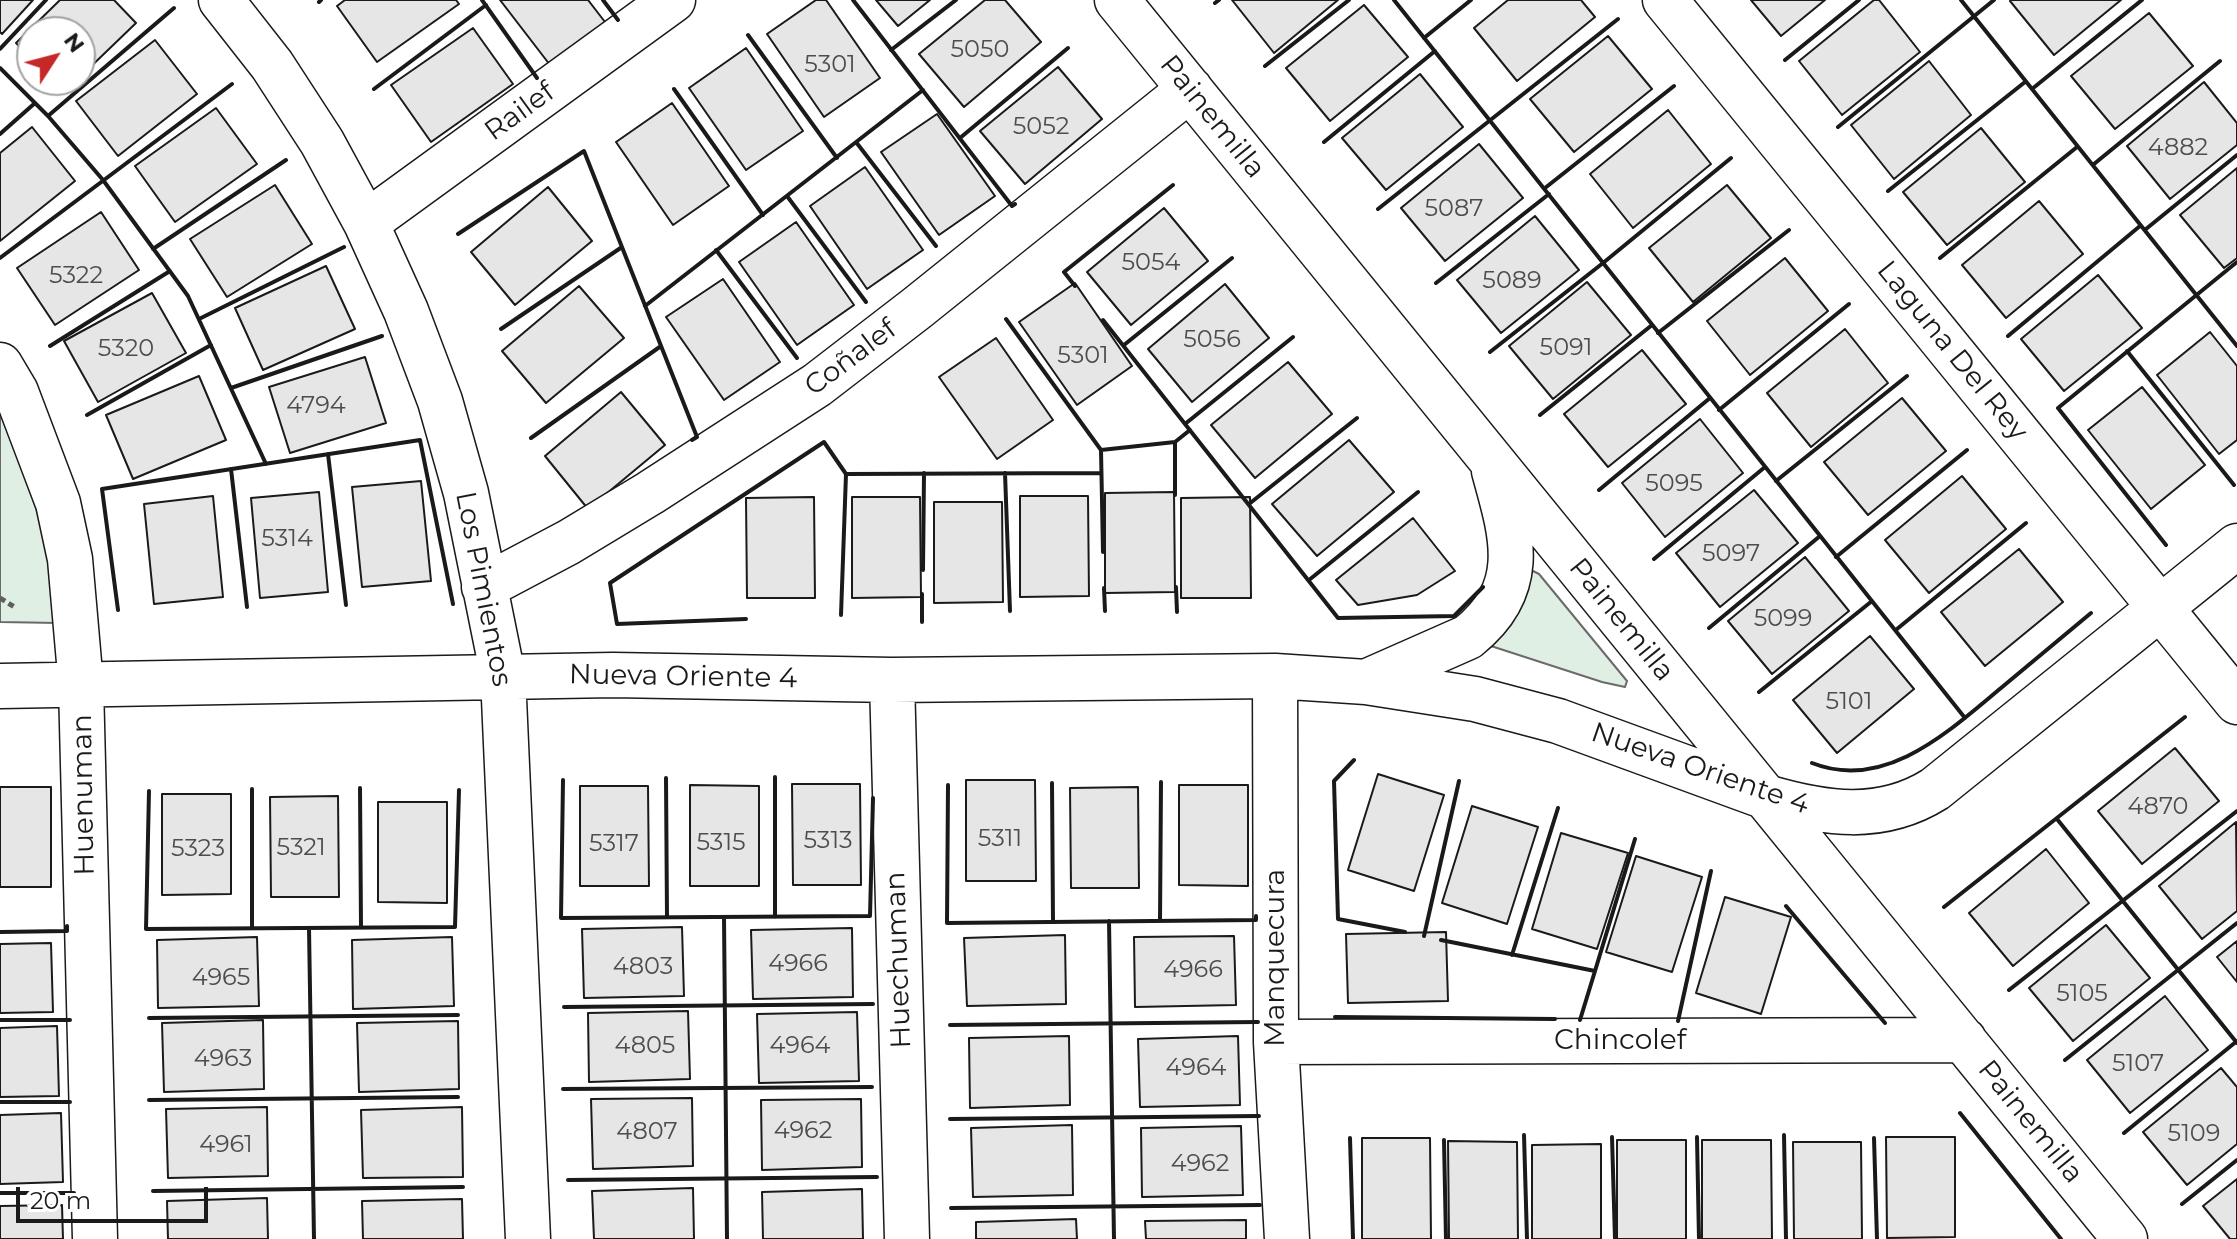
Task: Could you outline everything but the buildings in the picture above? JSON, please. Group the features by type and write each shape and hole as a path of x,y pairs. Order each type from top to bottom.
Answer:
{"street":[{"name":"Los Pimientos","path":"221,0 289,91 322,142 366,223 406,311 440,401 466,493 503,676 528,1239"},
{"name":"Railef","path":"366,223 673,0"},
{"name":"Painemilla","path":"1117,0 2125,1239"},
{"name":"Laguna Del Rey","path":"1665,0 2237,702"},
{"name":"Coñalef","path":"484,587 569,542 650,493 817,385 1190,89"},
{"name":"Huenuman","path":"0,365 16,392 58,503 70,559 81,685 95,1239"},
{"name":"Nueva Oriente 4","path":"1366,682 1468,637 1480,628 1497,606 1510,577 1512,562 1506,516 1491,461"},
{"name":"Nueva Oriente 4","path":"0,686 503,676 892,680 1275,676 1366,682 1475,699 1558,721 1766,797 1801,807 1865,814 1912,802 1935,789 2237,546"},
{"name":"Manquecura","path":"1275,676 1276,1042 1287,1239"},
{"name":"Huechuman","path":"892,680 907,1239"},
{"name":"Chincolef","path":"1276,1042 1964,1040"}],"green space":[{"path":"0,413 45,535 58,623 0,622"},
{"path":"1533,571 1539,574 1627,681 1625,687 1491,646 1490,639"}],"wall":[{"path":"0,49 46,0"},
{"path":"482,0 537,78"},
{"path":"603,0 618,20"},
{"path":"853,0 1012,206 1015,204"},
{"path":"891,50 956,0"},
{"path":"1215,3 1219,0"},
{"path":"1265,66 1349,0"},
{"path":"1394,0 1965,718"},
{"path":"1424,38 1471,0"},
{"path":"1785,60 1859,0"},
{"path":"1961,0 2237,346"},
{"path":"1838,127 1994,0"},
{"path":"2032,89 2142,0"},
{"path":"374,89 486,5"},
{"path":"48,116 174,8"},
{"path":"1378,209 1618,19"},
{"path":"748,35 837,158"},
{"path":"960,138 1068,48"},
{"path":"1324,142 1435,51"},
{"path":"2094,164 2220,61"},
{"path":"0,68 48,116 103,180 188,296 266,464"},
{"path":"1888,191 2025,82"},
{"path":"0,258 232,84"},
{"path":"1545,188 1674,86"},
{"path":"674,89 763,215"},
{"path":"645,306 923,90"},
{"path":"0,134 35,103"},
{"path":"856,142 936,246"},
{"path":"1940,258 2077,147"},
{"path":"458,234 584,151 697,437 692,440"},
{"path":"2146,229 2237,155"},
{"path":"1490,352 1731,158"},
{"path":"153,249 286,160"},
{"path":"1075,286 1064,272 1173,185"},
{"path":"1436,283 1549,194"},
{"path":"787,196 866,302"},
{"path":"2008,336 2140,226"},
{"path":"1658,333 1789,230"},
{"path":"199,319 344,247"},
{"path":"501,329 622,247"},
{"path":"716,250 797,358"},
{"path":"1124,345 1232,258"},
{"path":"2166,545 2058,408 2237,262"},
{"path":"50,346 170,271"},
{"path":"1719,410 1849,304"},
{"path":"1006,319 1101,450"},
{"path":"1103,320 1338,618 1454,616 1483,587"},
{"path":"1540,415 1652,325"},
{"path":"231,388 382,336"},
{"path":"1185,424 1293,337"},
{"path":"87,415 211,345"},
{"path":"531,438 661,346"},
{"path":"2127,351 2234,485"},
{"path":"1776,481 1907,376"},
{"path":"1599,490 1710,398"},
{"path":"1249,504 1357,418"},
{"path":"1175,495 1175,442 1190,430"},
{"path":"118,610 102,489 420,440 453,604"},
{"path":"746,619 617,624 610,583 824,442 846,474 841,615"},
{"path":"1103,552 1101,450 1175,442"},
{"path":"1836,557 1967,450"},
{"path":"328,454 346,605"},
{"path":"1654,559 1765,467"},
{"path":"231,469 247,607"},
{"path":"923,570 924,473"},
{"path":"1005,473 1010,611"},
{"path":"846,474 1101,473"},
{"path":"1309,580 1418,492"},
{"path":"1897,629 2026,523"},
{"path":"1709,628 1820,536"},
{"path":"1176,587 1177,612"},
{"path":"1104,588 1105,611"},
{"path":"922,594 922,622"},
{"path":"1759,692 1872,601"},
{"path":"1812,763 1839,770 1865,770 1914,752 1960,722 2091,613"},
{"path":"1944,907 2185,717"},
{"path":"1354,760 1334,781 1338,919 1405,932"},
{"path":"775,777 775,917"},
{"path":"666,778 667,917"},
{"path":"563,780 561,918 870,916 873,798"},
{"path":"1424,936 1459,781"},
{"path":"1160,921 1161,782"},
{"path":"1052,783 1053,922"},
{"path":"948,785 947,923 1256,920 1256,916"},
{"path":"360,788 361,927"},
{"path":"252,789 252,928"},
{"path":"149,791 146,929 455,927 459,790"},
{"path":"1512,955 1558,808"},
{"path":"2009,990 2237,811"},
{"path":"2057,819 2237,1043"},
{"path":"1595,971 1635,839"},
{"path":"1678,1021 1711,871"},
{"path":"1786,906 1885,1023"},
{"path":"724,917 727,1239"},
{"path":"1109,921 1114,1239"},
{"path":"2065,1060 2237,923"},
{"path":"0,932 67,931 67,926"},
{"path":"309,928 314,1239"},
{"path":"1441,940 1595,971 1580,1020"},
{"path":"564,1007 873,1004"},
{"path":"149,1018 458,1015"},
{"path":"1335,1017 1555,1019"},
{"path":"0,1020 70,1020"},
{"path":"950,1025 1258,1022"},
{"path":"2124,1133 2237,1041"},
{"path":"563,1089 872,1087"},
{"path":"149,1100 458,1097"},
{"path":"0,1102 70,1102"},
{"path":"1960,1113 2061,1239"},
{"path":"950,1119 1259,1116"},
{"path":"1524,1135 1527,1239"},
{"path":"1784,1135 1786,1239"},
{"path":"1612,1137 1615,1239"},
{"path":"1697,1137 1699,1239"},
{"path":"1350,1138 1353,1239"},
{"path":"1874,1138 1877,1239"},
{"path":"1444,1140 1446,1239"},
{"path":"2182,1204 2237,1160"},
{"path":"568,1180 877,1177"},
{"path":"153,1191 463,1187"},
{"path":"0,1193 74,1193"},
{"path":"951,1208 1260,1205"}]}
